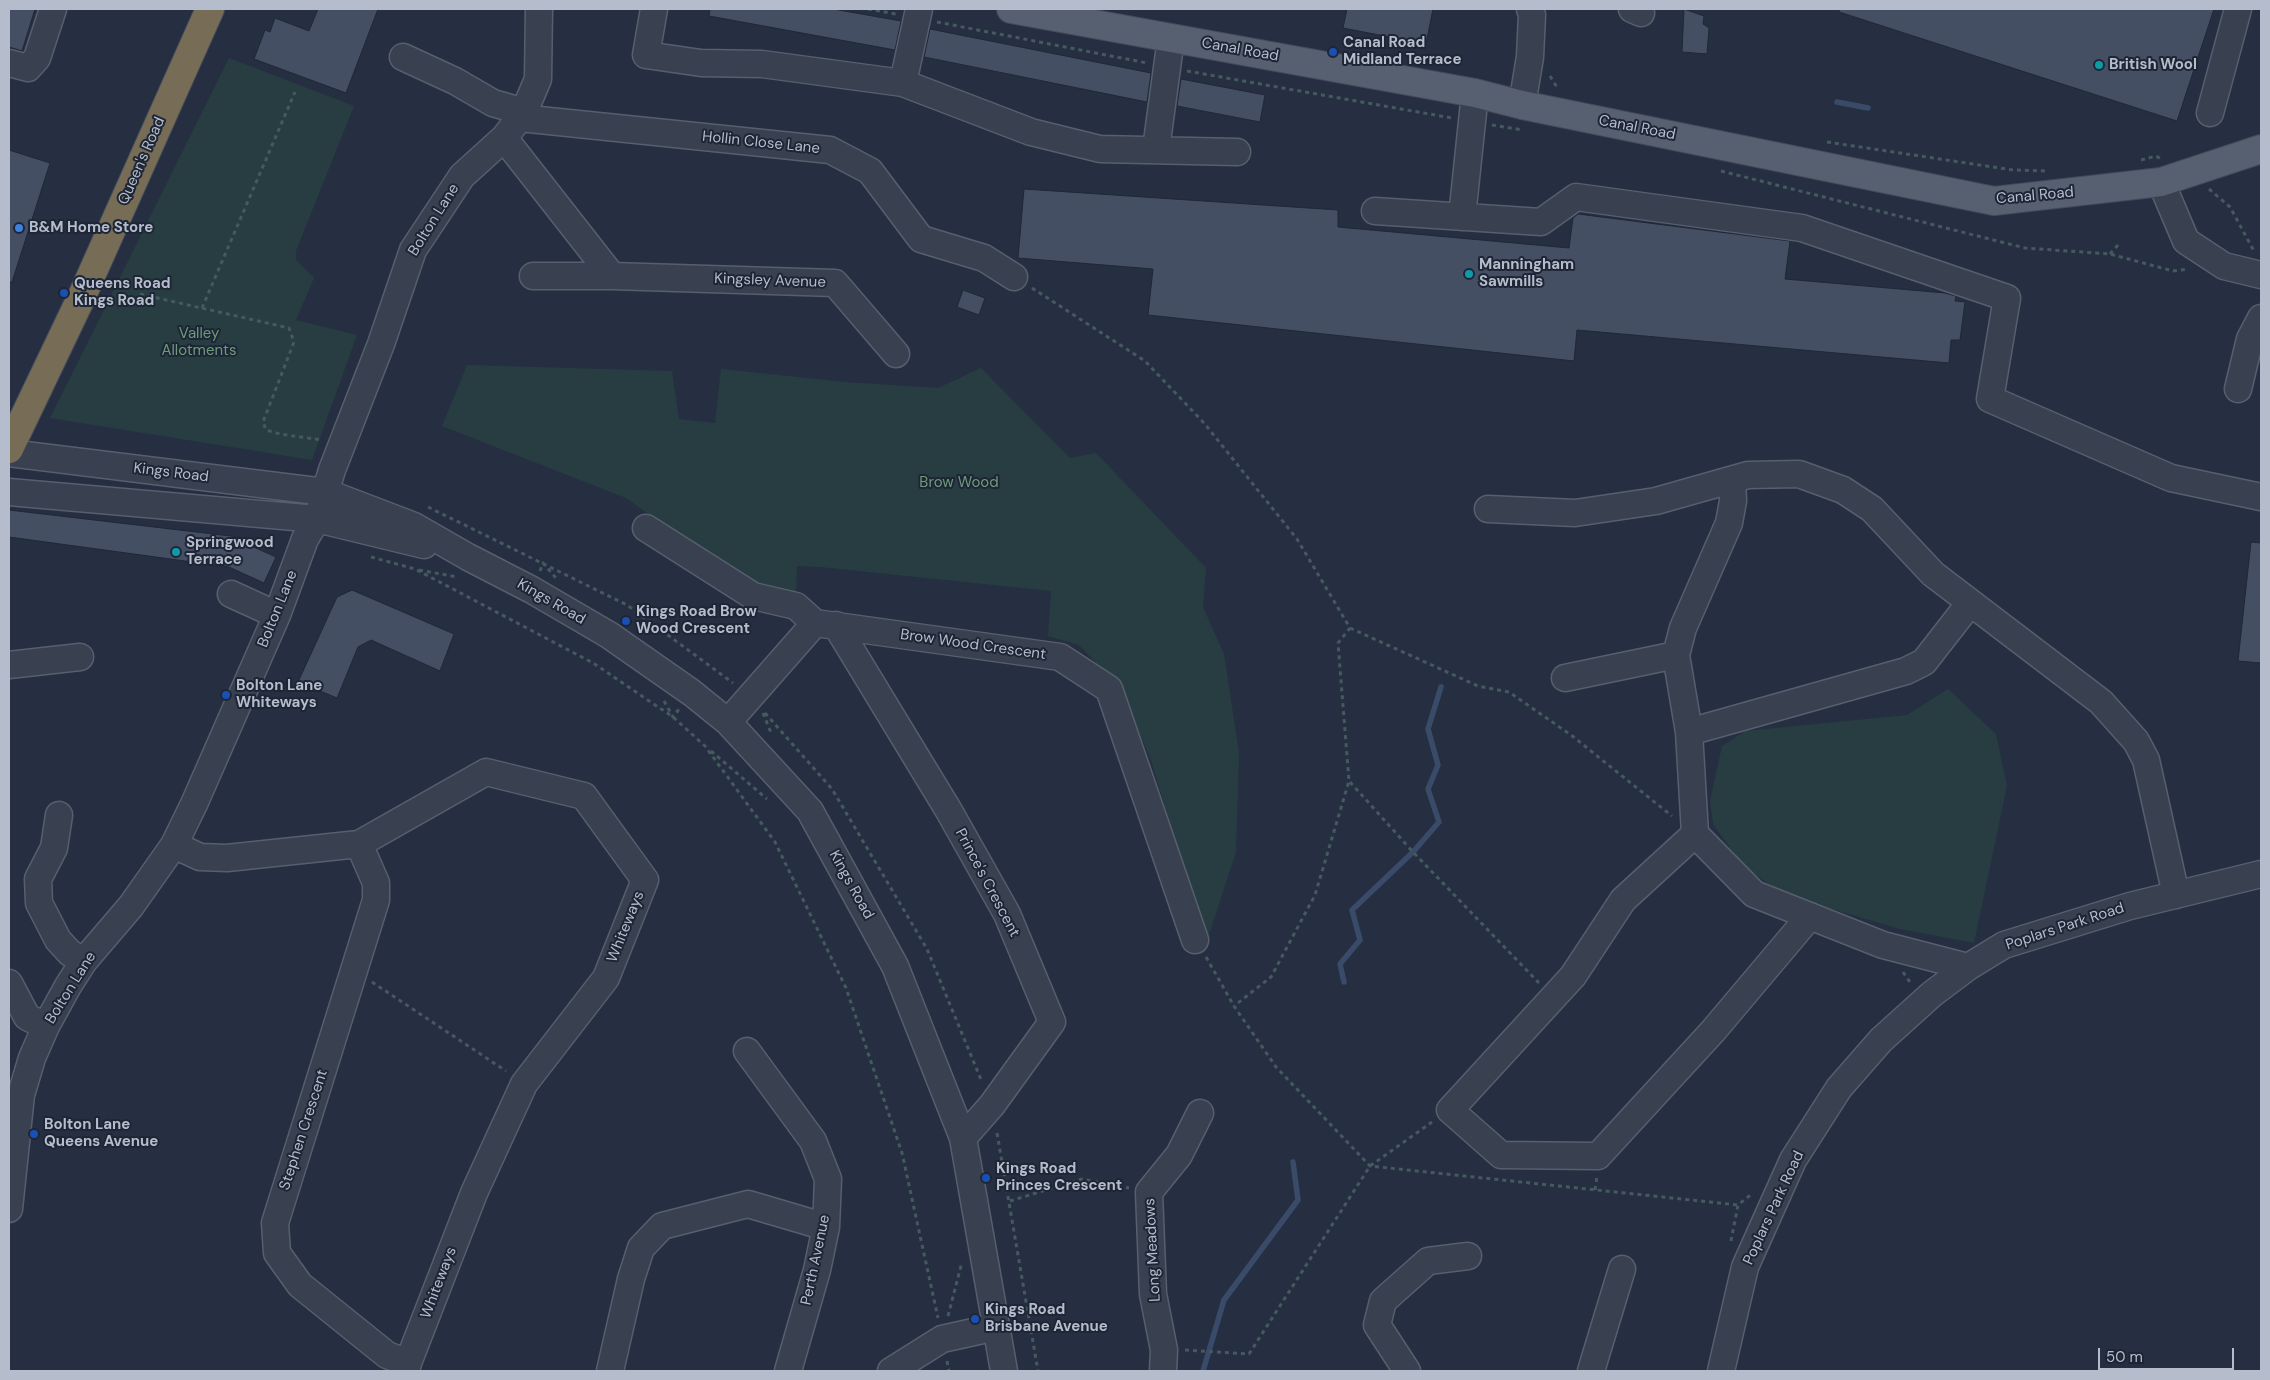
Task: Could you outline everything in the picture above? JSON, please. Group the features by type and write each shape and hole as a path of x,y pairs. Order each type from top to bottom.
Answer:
{"highway":[{"name":"Queen's Road","path":"9,451 82,296 210,9"}],"main road":[{"name":"Canal Road","path":"1011,9 1475,93 1522,105 1994,201 2161,182 2261,149"}],"street":[{"path":"9,63 28,68 37,58 53,9"},
{"name":"Bolton Lane","path":"9,1202 15,1092 46,1026 84,962 130,906 174,845 194,804 277,615 305,539 317,519 342,442 381,344 412,250 462,176 504,138 522,115 538,79 539,9"},
{"path":"654,9 646,55 701,63 772,65 903,83 1031,132 1100,149 1156,148 1237,152"},
{"path":"1522,105 1530,57 1532,15 1530,9"},
{"path":"2210,113 2238,9"},
{"path":"903,83 917,14"},
{"path":"1156,148 1171,38"},
{"name":"Hollin Close Lane","path":"403,57 455,81 493,103 522,115 830,150 870,171 921,239 984,258 1014,277"},
{"path":"1462,216 1475,93"},
{"path":"504,138 612,276"},
{"path":"2161,182 2186,241 2224,266 2261,275"},
{"path":"1376,211 1541,222 1576,197 1802,228 2008,298 1990,399 2170,478 2261,497"},
{"name":"Kingsley Avenue","path":"534,276 612,276 835,283 896,354"},
{"path":"2238,389 2250,339 2261,318"},
{"name":"Kings Road","path":"9,451 325,492 414,526 468,557 532,590 609,635 692,693 728,722 810,811 895,966 963,1138 1004,1371"},
{"path":"1488,509 1575,513 1656,501 1748,475 1799,474 1843,490 1872,509 1933,574 2101,702 2136,741 2146,760 2176,895"},
{"path":"1732,480 1733,501 1729,523 1683,628 1676,655 1689,732 1694,834 1754,894 1883,946 1968,967"},
{"name":"Kings Road","path":"9,492 317,519 468,557"},
{"path":"646,528 753,596 796,606 826,624 728,722"},
{"path":"230,594 277,615"},
{"path":"1689,732 1906,671 1924,662 1970,603"},
{"name":"Brow Wood Crescent","path":"826,624 1060,657 1109,689 1195,940"},
{"name":"Prince's Crescent","path":"826,624 948,811 1007,914 1052,1022 992,1105 963,1138"},
{"path":"1565,678 1676,655"},
{"path":"9,665 80,657"},
{"name":"Whiteways","path":"174,845 200,857 227,858 359,844 486,772 584,796 645,880 606,978 524,1084 474,1193 407,1367"},
{"path":"59,815 54,848 38,879 39,903 58,940 70,953 84,962"},
{"path":"1694,834 1623,900 1573,976 1450,1110 1501,1155 1598,1156 1713,1031 1810,916"},
{"name":"Stephen Crescent","path":"359,844 376,883 376,900 274,1223 277,1253 300,1285 387,1355 407,1367"},
{"name":"Poplars Park Road","path":"1721,1371 1745,1267 1794,1160 1839,1088 1881,1040 1932,994 1968,967 2004,945 2130,906 2261,874"},
{"path":"9,983 27,1018 46,1026"},
{"name":"Perth Avenue","path":"747,1050 813,1141 828,1179 826,1227 817,1270 788,1371"},
{"name":"Long Meadows","path":"1163,1371 1164,1350 1153,1294 1149,1192 1179,1154 1200,1112"},
{"path":"610,1371 631,1279 641,1248 662,1226 748,1204 826,1227"},
{"path":"1407,1371 1378,1325 1383,1301 1428,1262 1468,1256"},
{"path":"1591,1371 1622,1269"},
{"path":"891,1371 942,1339 996,1327"}],"path":[{"path":"868,9 917,14 1167,67 1531,132"},
{"path":"1548,69 1552,82 1564,96"},
{"path":"202,308 295,92"},
{"path":"1824,142 2013,170 2055,171"},
{"path":"2139,161 2156,156"},
{"path":"1719,170 2025,248 2110,254 2174,271"},
{"path":"2228,204 2253,251 2261,253"},
{"path":"2110,254 2119,244"},
{"path":"1014,277 1145,362 1204,423 1297,539 1350,628 1478,686 1509,692 1571,735 1694,834"},
{"path":"140,294 289,328 294,342 263,422 266,430 280,434 342,442"},
{"name":"Kings Road","path":"421,504 627,605 722,674"},
{"path":"369,556 415,569 593,663 673,717 770,802"},
{"path":"1234,1006 1271,977 1315,895 1349,781 1338,644 1350,628"},
{"path":"706,746 775,842 846,988 902,1153 949,1371"},
{"path":"1349,781 1413,852 1554,998"},
{"path":"1195,940 1234,1006 1276,1067 1370,1166 1738,1205"},
{"path":"355,970 524,1084"},
{"path":"1201,1351 1249,1354 1370,1166 1450,1110"},
{"path":"1010,1200 1082,1179 1149,1192"},
{"path":"942,1339 963,1258"}],"green space":[{"name":"Valley Allotments","path":"229,58 354,106 296,251 296,260 314,278 296,320 357,335 312,460 50,418"},
{"name":"Brow Wood","path":"467,365 672,371 679,419 715,423 721,369 845,382 938,388 981,368 1070,458 1096,453 1206,568 1203,607 1224,654 1239,753 1236,852 1206,944 1151,760 1121,689 1079,645 1048,636 1051,591 797,566 796,595 745,582 626,498 442,426"},
{"path":"1948,689 1996,734 2007,786 1974,943 1900,929 1784,895 1742,865 1713,824 1710,801 1722,746 1745,731 1907,715"}],"building":[{"path":"9,9 35,9 22,51 9,47"},
{"path":"318,9 378,9 346,93 254,59 265,30 270,32 275,18 309,31"},
{"path":"710,9 833,9 901,21 895,50 709,16"},
{"path":"1347,9 1433,9 1426,44 1343,28"},
{"path":"1684,9 1704,16 1703,24 1709,28 1707,54 1682,52"},
{"name":"British Wool","path":"1839,9 2214,9 2177,121 1839,12"},
{"path":"930,29 1151,73 1147,102 924,57"},
{"path":"1181,79 1265,95 1260,122 1177,106"},
{"name":"B&M Home Store","path":"9,150 50,163 12,282 9,282"},
{"name":"Manningham Sawmills","path":"1024,189 1338,210 1338,227 1569,248 1573,218 1578,214 1790,241 1785,279 1945,293 1956,296 1955,301 1965,302 1960,340 1951,340 1949,363 1577,330 1574,361 1148,315 1153,269 1018,258"},
{"path":"963,290 985,298 979,315 957,307"},
{"name":"Springwood Terrace","path":"9,510 239,537 238,540 276,557 264,583 229,567 9,537"},
{"path":"2251,542 2261,543 2261,663 2238,661"},
{"path":"352,590 454,634 440,671 371,640 358,647 337,698 298,682 337,597"}],"waterway":[{"path":"1837,102 1868,108"},
{"path":"1344,982 1340,964 1360,940 1352,910 1413,852 1439,822 1428,789 1438,765 1428,729 1441,687"},
{"path":"1203,1371 1224,1300 1298,1200 1293,1162"}],"place":[{"name":"Canal Road Midland Terrace","path":"1333,52"},
{"name":"British Wool","path":"2099,65"},
{"name":"B&M Home Store","path":"19,228"},
{"name":"Manningham Sawmills","path":"1469,274"},
{"name":"Queens Road Kings Road","path":"64,293"},
{"name":"Springwood Terrace","path":"176,552"},
{"name":"Kings Road Brow Wood Crescent","path":"626,621"},
{"name":"Bolton Lane Whiteways","path":"226,695"},
{"name":"Bolton Lane Queens Avenue","path":"34,1134"},
{"name":"Kings Road Princes Crescent","path":"986,1178"},
{"name":"Kings Road Brisbane Avenue","path":"975,1319"}]}
